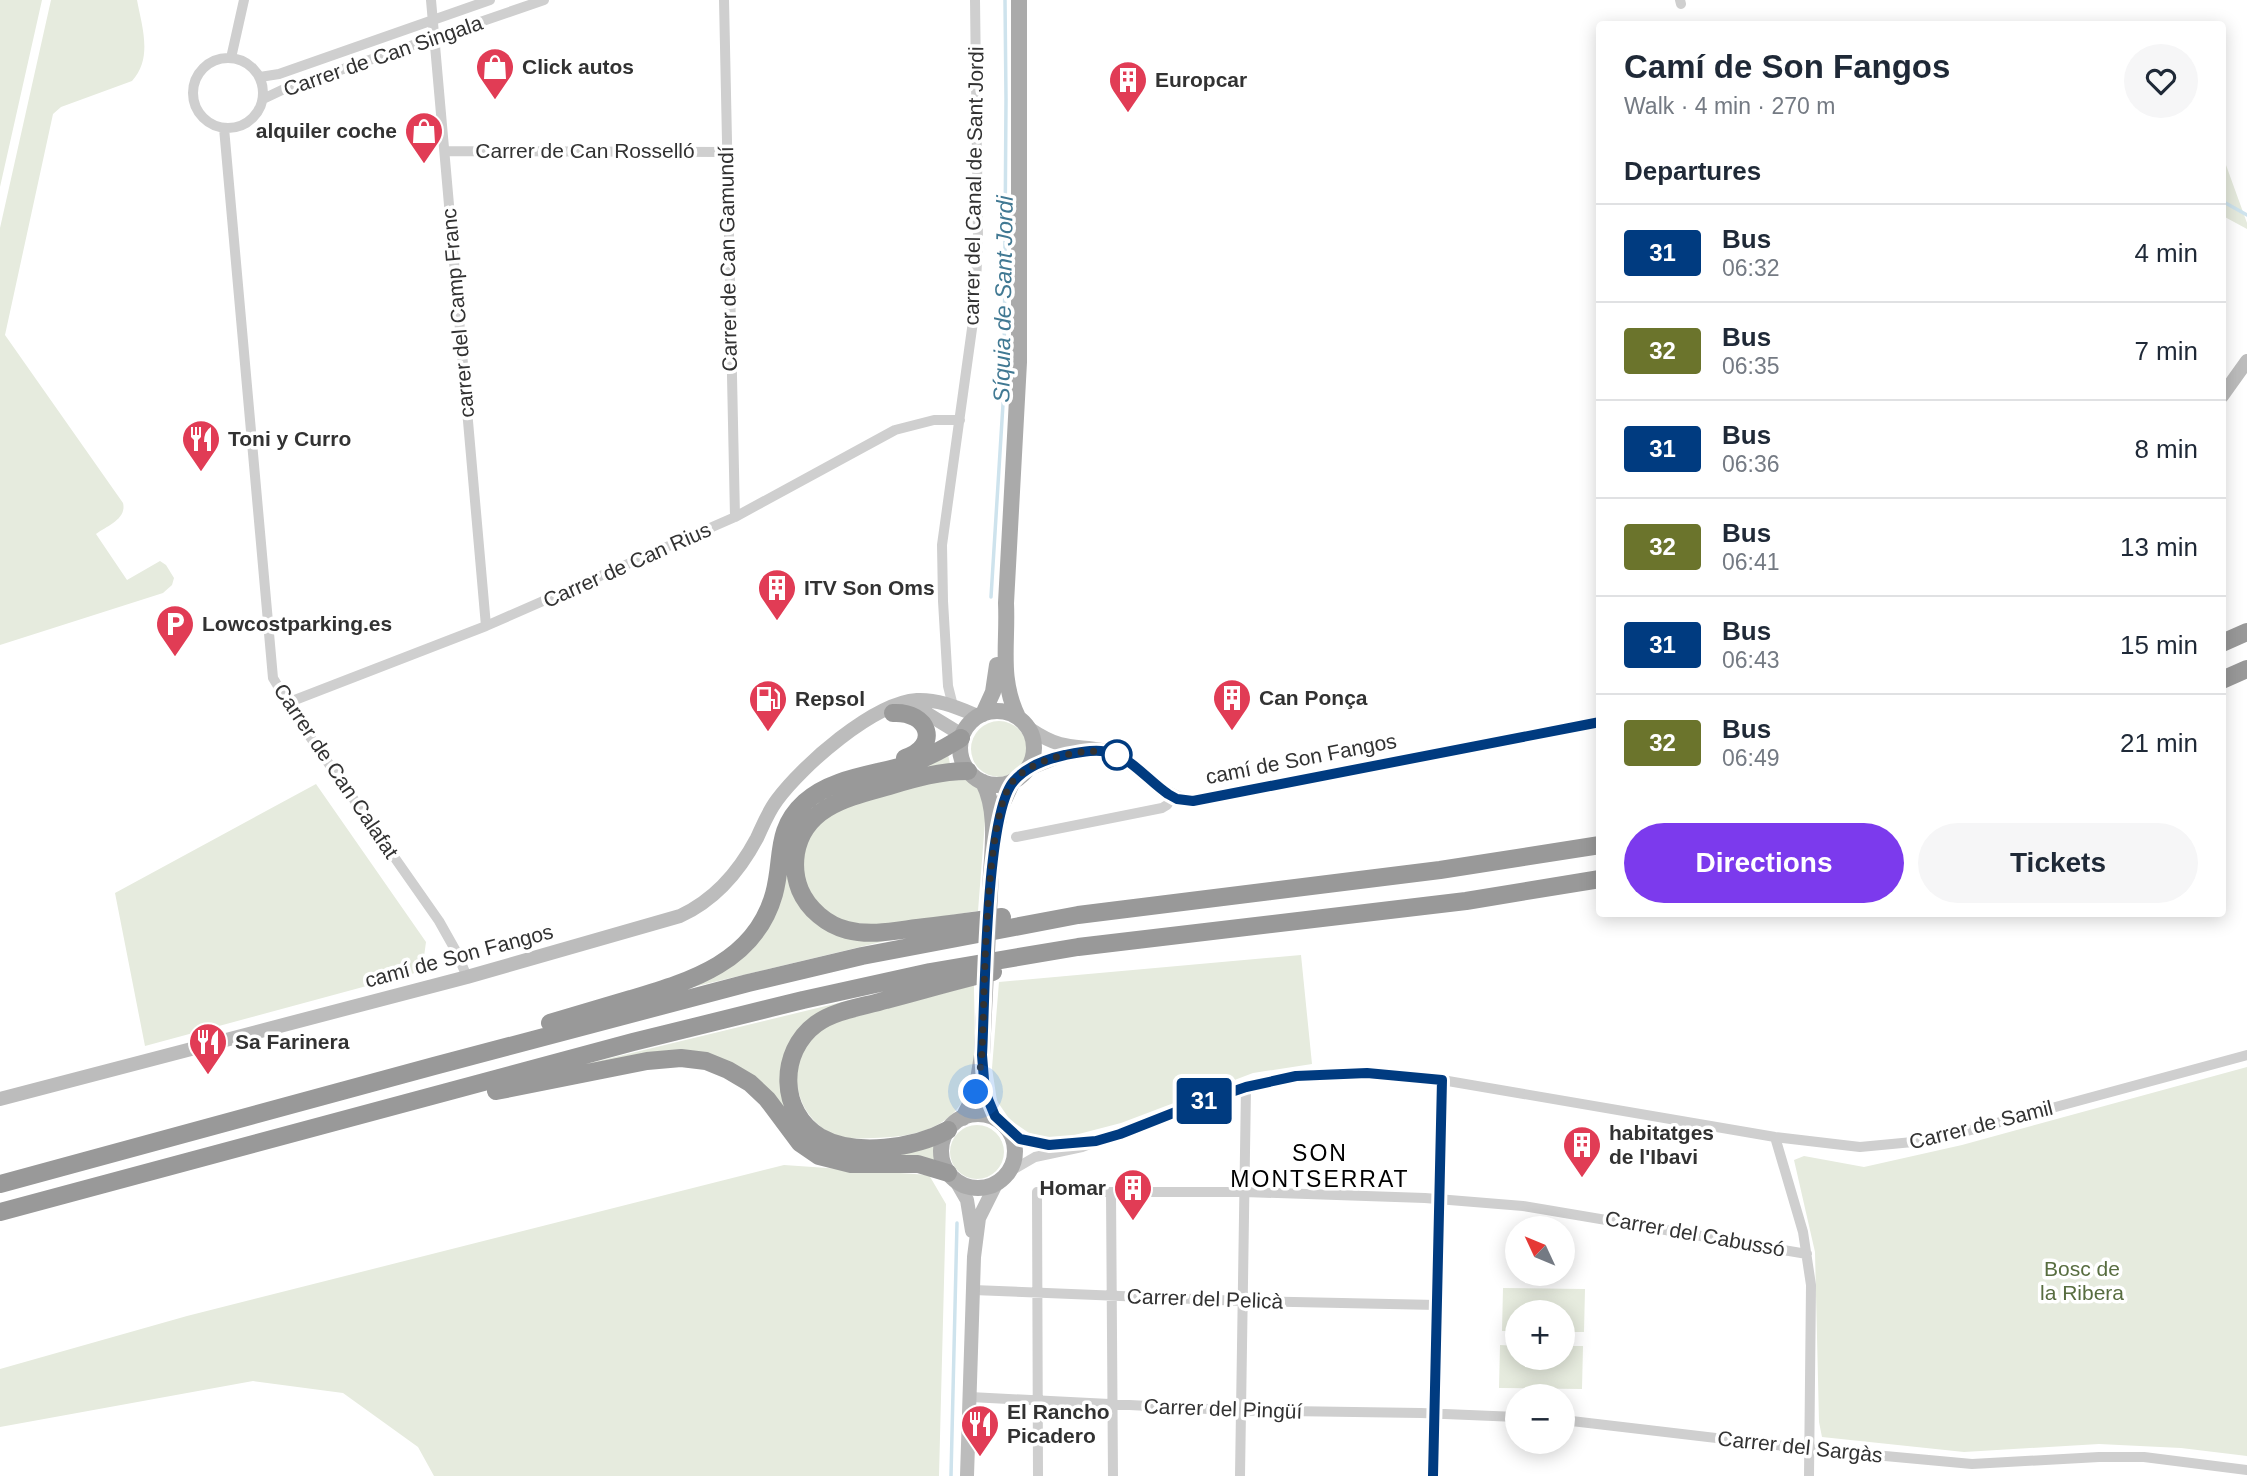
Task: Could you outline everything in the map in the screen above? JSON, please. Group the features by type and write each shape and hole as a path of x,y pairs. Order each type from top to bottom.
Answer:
{"highway":[{"path":"2226,641 2247,632"},
{"path":"2226,678 2247,669"},
{"path":"876,774 890,763 916,753 927,737 926,729 918,718 909,713 893,713"},
{"path":"434,1066 473,1046 686,983 716,966 743,946 763,920 775,888 783,834 795,813 815,793 926,758 962,736"},
{"path":"968,771 931,774 852,796 819,813 811,820 800,838 795,859 796,880 807,903 822,918 838,928 868,933 1051,911 1078,915"},
{"path":"0,1184 434,1066 817,967 919,944 1078,915 1440,870 1596,846"},
{"path":"0,1212 599,1051 812,998 930,972 1078,947 1466,901 1596,880"},
{"path":"948,1130 919,1143 890,1147 848,1147 819,1136 799,1115 790,1096 790,1063 798,1044 817,1023 836,1014 976,976 1052,961 1078,947"},
{"path":"430,1098 466,1097 647,1061 694,1059 717,1065 750,1083 800,1143 819,1156 851,1164 918,1164 952,1177"}],"main road":[{"path":"1006,603 1005,681 1018,717 1030,729 1034,747 1028,769 1013,781 995,785 983,782 968,771 960,753 962,736 969,724 980,715 995,687 1006,603 1019,362 1019,0"},
{"path":"980,715 1001,711 1018,717"},
{"path":"993,842 1001,807 1013,781"},
{"path":"982,1055 987,1101 1015,1147 1009,1172 996,1184 979,1188 967,1187 952,1177 943,1163 941,1151 948,1130 963,1118 976,1092 982,1055 993,842 992,804 983,782"},
{"path":"963,1118 981,1114 1003,1125"}],"street":[{"path":"231,58 244,0"},
{"name":"carrer del Camp Franc","path":"431,0 486,626"},
{"name":"Carrer de Can Singala","path":"260,77 279,74 490,0"},
{"name":"Carrer de Can Singala","path":"263,99 282,90 544,0"},
{"name":"Carrer de Can Gamundí","path":"724,0 735,517"},
{"name":"carrer del Canal de Sant Jordi","path":"953,706 948,686 942,545 970,357 976,279 975,0"},
{"path":"219,59 243,61 253,67 260,77 263,99 253,118 235,128 213,125 203,118 196,108 194,84 199,73 208,64 219,59"},
{"name":"Carrer de Can Calafat","path":"224,128 273,678 287,703 439,921 467,977"},
{"name":"Carrer de Can Rosselló","path":"444,150 726,152"},
{"path":"2226,390 2247,361"},
{"name":"Carrer de Can Rius","path":"287,703 486,626 735,517 895,430 934,420 960,421"},
{"path":"851,731 896,704 924,700 980,715"},
{"path":"851,731 908,709 920,710 962,736"},
{"name":"camí de Son Fangos","path":"1173,796 1188,801 1205,799 1596,723"},
{"path":"1016,837 1162,808 1173,796 1123,758 1099,750 1061,744 1030,729"},
{"name":"camí de Son Fangos","path":"0,1099 467,977 668,920 699,906 716,894 741,865 786,788 816,758 851,731"},
{"path":"1028,769 1058,757 1099,750"},
{"name":"Carrer de Samil","path":"1009,1172 1035,1157 1082,1147 1246,1087 1296,1076 1367,1073 1442,1080 1774,1137 1860,1147 1934,1140 2247,1055"},
{"path":"1433,1476 1442,1080"},
{"path":"1240,1476 1246,1087"},
{"name":"Carrer de Samil","path":"1003,1125 1026,1142 1041,1144 1096,1141"},
{"path":"1774,1137 1792,1192 1807,1254 1811,1285 1809,1476"},
{"path":"952,1177 964,1194 970,1209 974,1257"},
{"path":"967,1476 974,1257 979,1218 996,1184"},
{"name":"Carrer del Cabussó","path":"1037,1293 1037,1192 1245,1192 1439,1199 1523,1206 1807,1254"},
{"path":"1111,1192 1113,1476"},
{"name":"Carrer del Pelicà","path":"973,1290 1243,1301 1437,1305"},
{"path":"1037,1293 1038,1476"},
{"name":"Carrer del Pingüí","path":"970,1396 1241,1411 1435,1414"},
{"path":"1435,1414 1505,1417"},
{"name":"Carrer del Sargàs","path":"1575,1421 1809,1449 1972,1464 2144,1457 2247,1470"},
{"path":"1972,1464 1972,1476"}],"green space":[{"path":"0,0 42,0 0,187"},
{"path":"51,0 137,0 144,52 138,72 132,81 61,107 53,114 5,335 123,503 119,518 96,534 127,580 160,561 174,578 172,585 163,593 0,645 0,228"},
{"path":"2226,165 2247,223 2247,229 2226,218"},
{"path":"999,721 1010,723 1019,729 1025,738 1025,760 1019,769 1010,775 999,777 988,775 979,769 973,760 971,749 973,738 979,729 988,723"},
{"path":"948,754 950,764 935,767 796,831 814,921 910,935 689,988 750,948 786,845 804,813 828,794"},
{"path":"944,779 972,782 978,788 986,809 978,911 896,923 864,924 842,920 823,909 813,898 804,875 804,855 816,827 831,814 858,802"},
{"path":"316,784 426,942 422,971 145,1046 115,893"},
{"path":"1301,955 1312,1064 1253,1073 1121,1123 1071,1136 1048,1138 1029,1133 1010,1120 997,1101 992,1068 999,982"},
{"path":"974,985 973,1068 967,1092 951,1116 928,1129 887,1137 841,1136 818,1125 802,1101 797,1073 806,1045 816,1033 835,1022"},
{"path":"863,997 840,1007 784,1061 814,1140 936,1144 934,1161 854,1157 821,1148 739,1067 582,1065"},
{"name":"Bosc de la Ribera","path":"2247,1067 2247,1456 2181,1448 2099,1444 1964,1452 1822,1437 1819,1422 1815,1252 1794,1160 1804,1156 1864,1167 1962,1145"},
{"path":"977,1125 996,1133 1004,1152 996,1171 977,1179 958,1171 950,1152 958,1133"},
{"path":"784,1165 929,1175 946,1204 939,1476 434,1476 418,1447 343,1393 253,1381 0,1427 0,1369 187,1316"},
{"path":"1503,1288 1585,1289 1584,1332 1575,1332 1575,1300 1505,1300 1505,1331 1502,1331"},
{"path":"1500,1345 1505,1345 1505,1370 1575,1370 1575,1346 1583,1346 1582,1389 1575,1389 1575,1384 1505,1384 1505,1388 1499,1388"}],"waterway":[{"name":"Síquia de Sant Jordi","path":"991,597 1004,388 1005,0"},
{"path":"2226,203 2247,215"},
{"name":"Síquia de Sant Jordi","path":"951,1476 957,1223"}],"bus line":[{"name":"31","path":"1433,1476 1442,1080 1367,1073 1296,1076 1246,1087 1096,1141 1049,1145 1020,1139 999,1121 991,1110 984,1085 985,1067 982,1055 993,842 1003,801 1013,781 1028,769 1069,754 1099,750 1116,755 1168,794 1177,799 1193,801 1596,723"}],"place":[{"name":"Click autos","path":"495,101"},
{"name":"Europcar","path":"1128,114"},
{"name":"alquiler coche","path":"424,165"},
{"name":"Toni y Curro","path":"201,473"},
{"name":"ITV Son Oms","path":"777,622"},
{"name":"Lowcostparking.es","path":"175,658"},
{"name":"Can Ponça","path":"1232,732"},
{"name":"Repsol","path":"768,733"},
{"name":"Sa Farinera","path":"208,1076"},
{"name":"habitatges de l'Ibavi","path":"1582,1179"},
{"name":"Homar","path":"1133,1222"},
{"name":"El Rancho Picadero","path":"980,1458"}],"district":[{"name":"SON MONTSERRAT","path":"1320,1166"}],"route":[{"path":"976,1092 982,1055 993,842 1003,801 1013,781 1028,769 1048,760 1099,750 1117,755"}]}
